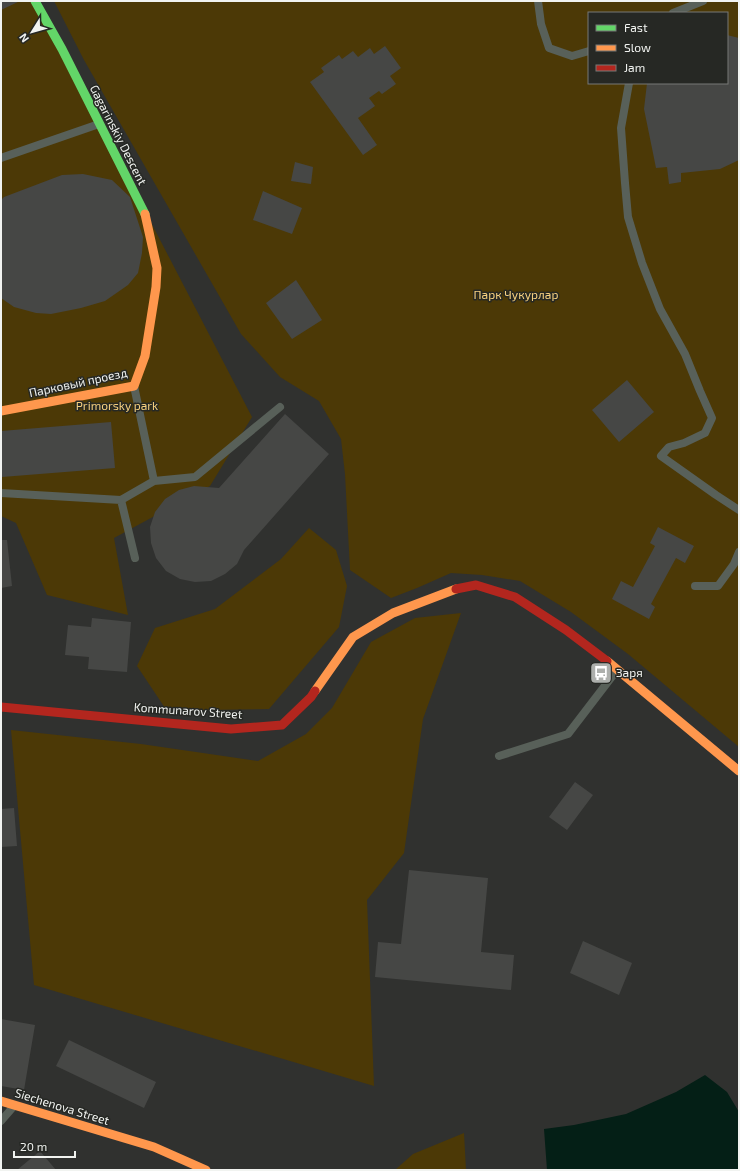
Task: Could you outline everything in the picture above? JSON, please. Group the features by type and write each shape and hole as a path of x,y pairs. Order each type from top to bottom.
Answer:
{"main road":[{"name":"Gagarinskiy Descent","path":"35,1 62,49 146,216 157,268 156,287"},
{"name":"Парковый проезд","path":"1,411 134,386 145,356 156,287"},
{"name":"Kommunarov Street","path":"1,706 231,728 282,725 311,697 353,637 393,613 454,589 476,585 515,598 566,630 618,670 739,771"},
{"name":"Siechenova Street","path":"1,1101 154,1147 206,1170"}],"lane":[{"path":"538,1 541,24 549,48 572,56 588,51"},
{"path":"676,12 703,1"},
{"path":"629,84 621,128 624,182 628,217 642,263 660,309 685,354 712,418 706,433 684,443 669,447 661,456 739,510"},
{"path":"1,158 99,124"},
{"path":"134,386 154,481"},
{"path":"1,493 121,500 154,481 195,477 280,407"},
{"path":"121,500 135,558"},
{"path":"695,586 718,586 734,564 739,552"},
{"path":"499,756 568,734 618,670"},
{"path":"1,1121 15,1105"}],"green space":[{"name":"Primorsky park","path":"1,1 36,1 252,417 210,486 114,538 128,615 47,595 16,523 1,516"},
{"name":"Парк Чукурлар","path":"54,1 739,1 739,747 628,654 571,612 520,581 482,575 451,573 391,598 350,570 345,474 341,439 319,401 280,377 241,334 84,60"},
{"path":"309,528 336,550 347,586 339,627 269,709 203,710 165,708 137,666 155,628 215,609 281,559"},
{"path":"461,613 423,719 404,853 367,900 374,1086 34,985 11,730 141,744 258,761 306,734 332,708 371,642 415,618"},
{"path":"464,1133 466,1170 395,1170 413,1154"}],"shaded area":[{"path":"705,1075 727,1092 739,1112 739,1170 547,1170 544,1129 574,1125 626,1114 676,1092"}],"building":[{"path":"1,1 20,1 1,10"},
{"path":"728,35 739,38 739,160 720,169 681,173 681,182 669,184 667,167 656,168 644,109 647,84 728,84"},
{"path":"385,46 401,68 390,76 396,84 382,94 379,91 369,98 375,106 358,118 377,145 363,155 310,82 324,72 321,68 339,55 342,59 353,51 358,57 370,48 374,54"},
{"path":"295,162 313,167 311,184 291,181"},
{"path":"83,174 112,180 130,197 143,237 142,253 138,273 128,285 105,301 81,308 51,314 36,313 14,307 1,298 1,200 4,197 62,175"},
{"path":"263,191 302,208 292,234 253,220"},
{"path":"296,280 322,320 292,339 266,303"},
{"path":"627,380 654,412 619,442 592,410"},
{"path":"285,414 329,454 244,550 237,564 225,574 211,581 195,582 180,579 166,571 156,558 151,543 150,527 155,512 165,499 179,490 194,486 219,488"},
{"path":"111,422 115,468 2,477 1,431"},
{"path":"658,527 694,546 685,563 676,558 651,604 655,607 649,619 612,599 621,581 633,587 655,546 650,543"},
{"path":"1,540 7,540 12,586 1,588"},
{"path":"92,618 131,622 127,672 88,669 89,657 65,655 68,625 91,627"},
{"path":"575,782 593,795 567,830 549,817"},
{"path":"14,808 17,846 1,847 1,809"},
{"path":"409,870 488,878 481,952 514,955 511,990 375,977 378,942 401,944"},
{"path":"583,941 632,963 619,995 570,973"},
{"path":"1,1019 35,1025 24,1090 1,1086"},
{"path":"69,1040 156,1082 144,1108 56,1066"},
{"path":"40,1151 56,1170 17,1170"}],"traffic: fast":[{"path":"35,1 62,49 145,214"}],"traffic: slow":[{"path":"1,411 134,386 145,356 156,287 157,268 145,214"},
{"path":"315,691 353,637 393,613 456,589"},
{"path":"607,661 739,771"},
{"path":"1,1101 154,1147 206,1170"}],"traffic: jam":[{"path":"456,589 476,585 515,597 566,630 607,661"},
{"path":"1,707 231,729 282,725 311,697 315,691"}],"place":[{"name":"Заря","path":"601,673"}]}
